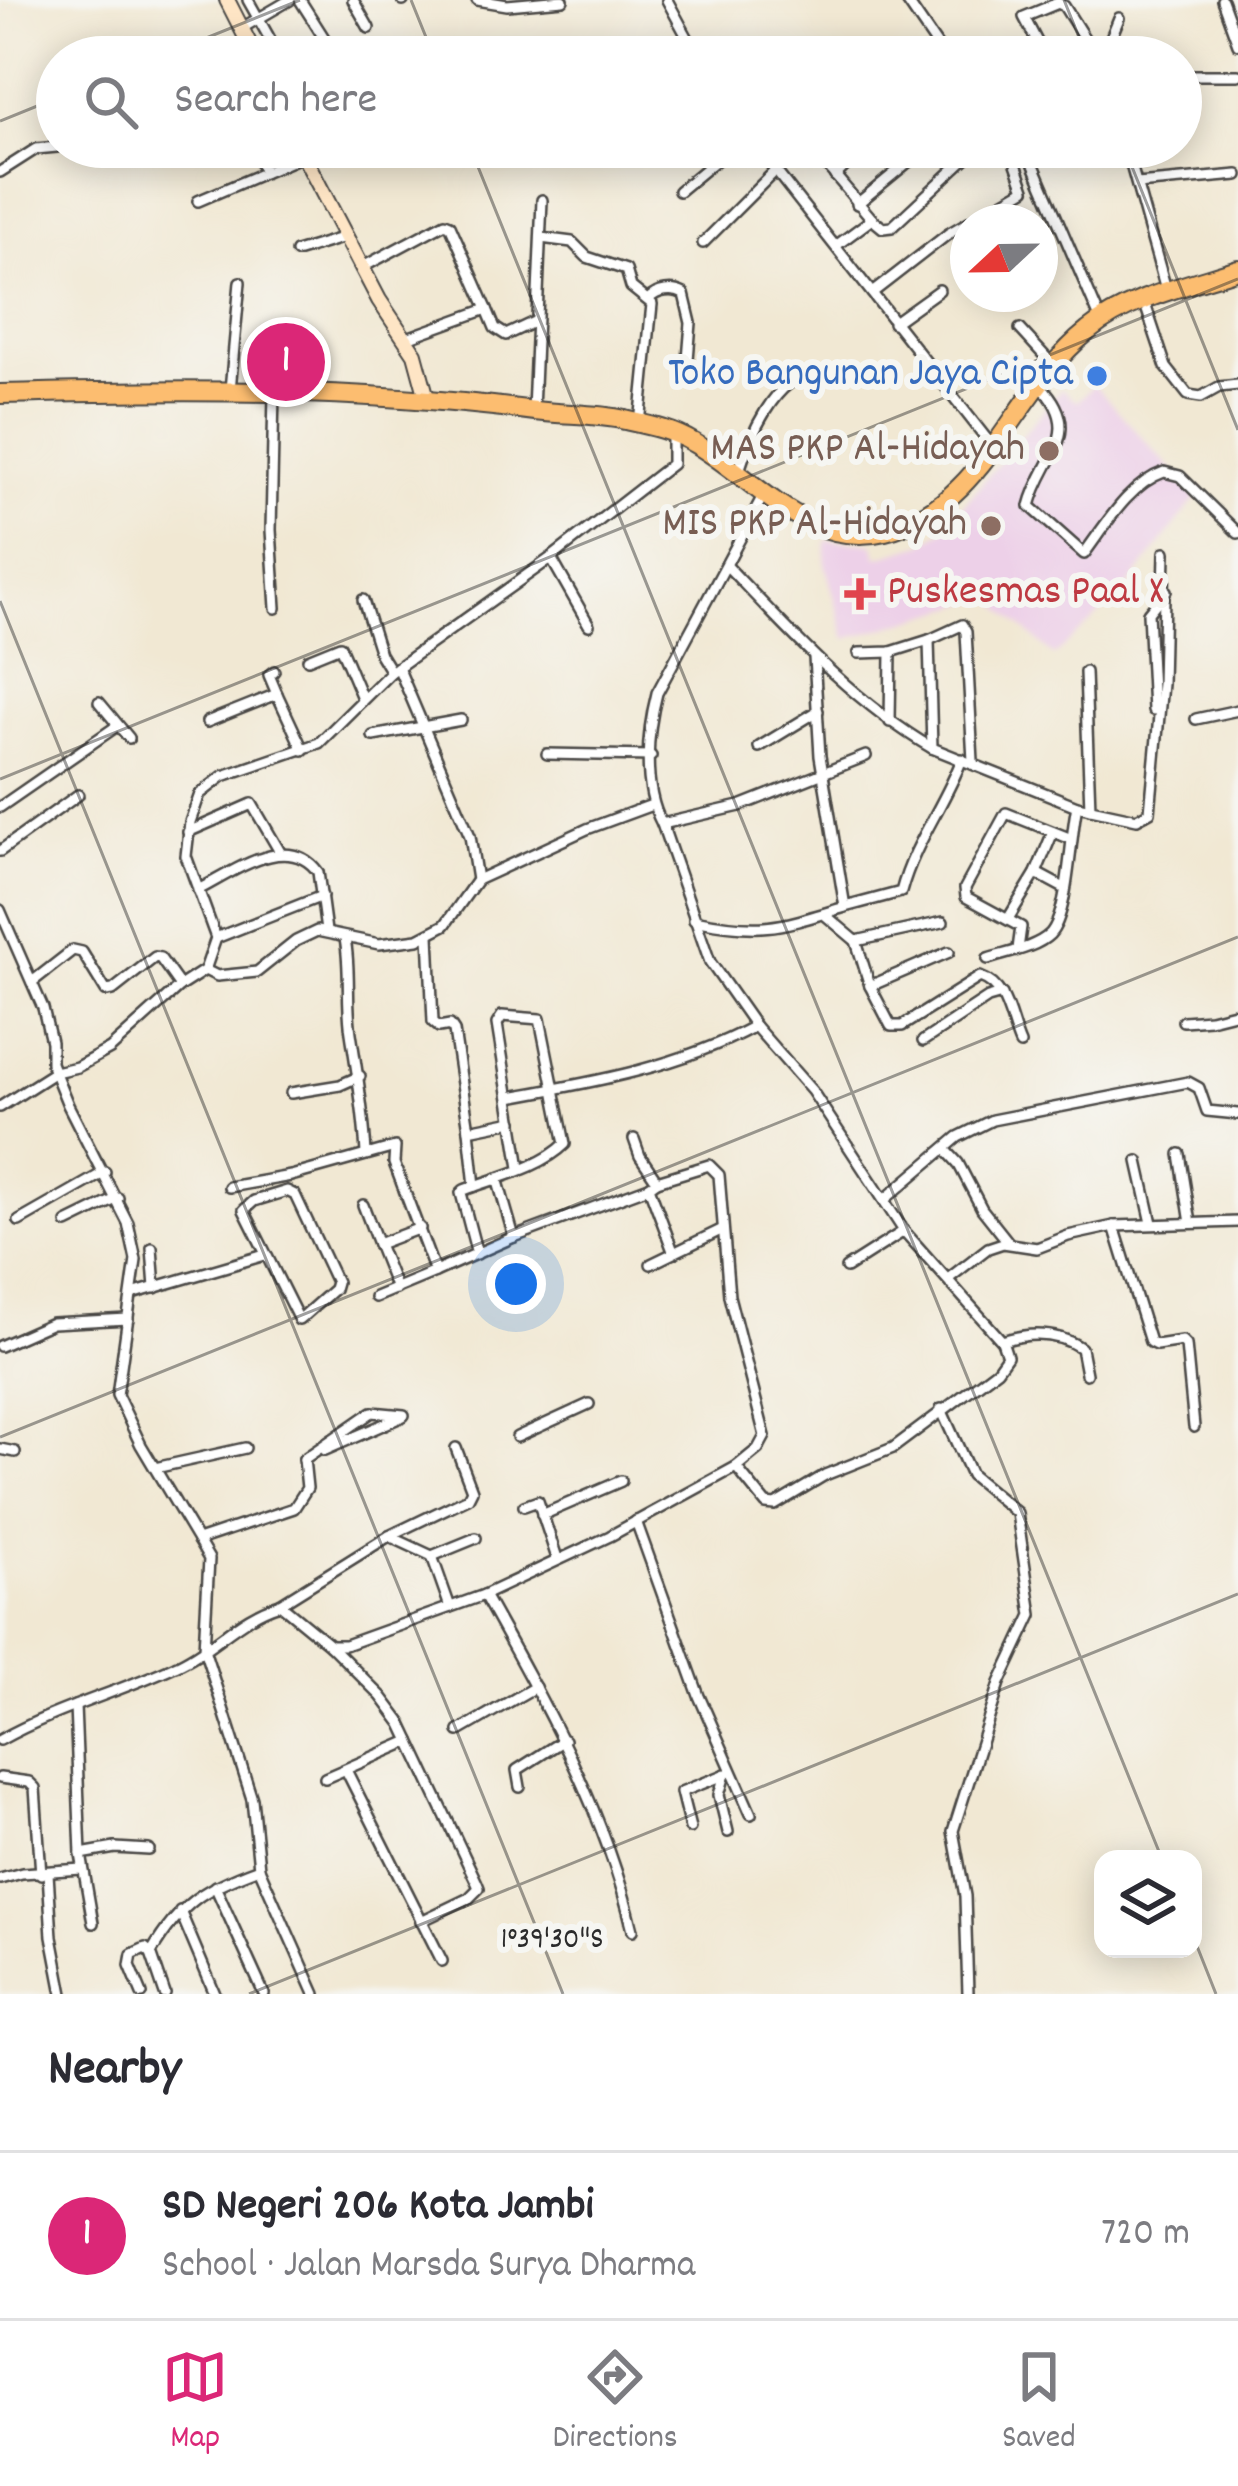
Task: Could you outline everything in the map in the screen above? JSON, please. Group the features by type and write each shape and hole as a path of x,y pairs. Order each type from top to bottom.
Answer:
{"highway":[{"path":"0,394 230,390 427,398 610,417 672,432 694,443 810,523 834,532 879,532 904,526 940,506 993,447 1054,366 1102,321 1144,301 1238,269"}],"street":[{"path":"227,0 246,36"},
{"path":"248,0 269,36"},
{"path":"242,28 290,0"},
{"path":"300,0 323,36"},
{"path":"353,0 369,28"},
{"path":"477,0 507,5 563,0"},
{"path":"667,0 687,36"},
{"path":"906,0 931,36"},
{"path":"1222,0 1238,44"},
{"path":"1033,36 1024,21 1027,14 1061,4 1083,36 1112,36 1119,18"},
{"path":"1202,75 1238,75"},
{"path":"0,172 36,149"},
{"path":"263,168 265,172"},
{"path":"198,201 272,168"},
{"path":"310,168 362,268 415,354 427,398"},
{"path":"680,191 707,168"},
{"path":"828,168 884,228 892,227 955,168"},
{"path":"835,176 843,168"},
{"path":"857,204 901,168"},
{"path":"872,293 948,234 1025,189 1018,168"},
{"path":"1035,168 1102,321"},
{"path":"1132,168 1168,293"},
{"path":"704,243 776,170 993,447"},
{"path":"1137,184 1238,175"},
{"path":"533,411 542,200"},
{"path":"836,245 872,219"},
{"path":"362,268 448,223 495,328 506,334 536,321"},
{"path":"296,252 345,237"},
{"path":"542,238 572,242 587,257 626,270 633,289 649,299 652,310 640,424"},
{"path":"230,390 240,282"},
{"path":"649,299 672,290 684,294 691,323 687,372"},
{"path":"893,323 939,290"},
{"path":"1144,301 1166,367 1189,395 1201,398 1219,387 1238,385"},
{"path":"404,339 487,309"},
{"path":"1020,329 1054,366"},
{"path":"738,474 757,420 794,382 810,372 816,374"},
{"path":"1040,385 1057,402 1062,432 1030,506 1074,548 1084,554 1120,506 1144,482 1164,472 1180,476 1238,533"},
{"path":"274,393 271,530 276,608"},
{"path":"0,1107 55,1072 110,1049 180,986 206,970 216,938 188,868 188,832 194,806 209,785 223,776 303,751 334,732 395,669 672,464 672,432"},
{"path":"736,1467 770,1507 825,1474 870,1461 893,1448 997,1370 1007,1356 1002,1342 904,1231 812,1090 755,1026 710,962 652,805 657,692 764,494"},
{"path":"728,567 814,657 890,722 932,748 1077,806 1137,819 1150,812 1162,684 1165,552"},
{"path":"551,558 589,625"},
{"path":"363,600 380,654 395,669 470,836 477,880"},
{"path":"694,920 762,930 901,892 912,853 968,760 966,632 962,625 956,626 891,652 859,653"},
{"path":"929,640 932,748"},
{"path":"308,659 340,646 362,698"},
{"path":"890,722 891,652"},
{"path":"814,657 824,771 845,907"},
{"path":"274,671 268,674 303,751"},
{"path":"1085,672 1090,809"},
{"path":"207,722 278,694"},
{"path":"99,702 129,738"},
{"path":"1196,719 1238,710"},
{"path":"759,747 818,711"},
{"path":"373,736 461,720"},
{"path":"0,807 117,726"},
{"path":"547,754 651,756"},
{"path":"662,824 740,806 866,756"},
{"path":"0,850 78,794"},
{"path":"188,832 252,804 280,852 314,865 326,931"},
{"path":"206,970 217,976 257,972 296,941 326,931 345,939 403,943 429,935 452,918 477,880 652,805"},
{"path":"988,959 1045,938 1054,930 1071,859 1069,838 1077,806"},
{"path":"1045,938 966,896 964,888 1004,814 1069,838"},
{"path":"1008,919 1036,873 1053,832"},
{"path":"198,890 280,852"},
{"path":"1036,873 1064,888"},
{"path":"216,938 322,896"},
{"path":"0,911 43,1008 55,1072 68,1106 118,1198 136,1260 117,1395 209,1559 204,1649 252,1799 259,1868 315,1994"},
{"path":"824,914 856,940 870,986 895,1028 980,977 1002,994 1020,1044"},
{"path":"856,940 944,922"},
{"path":"1018,949 1021,927"},
{"path":"429,935 433,1022 439,1028 452,1028 475,1186"},
{"path":"345,939 350,1031 360,1076 366,1154"},
{"path":"32,982 74,950 84,955 106,991 155,957 180,986"},
{"path":"870,986 949,952"},
{"path":"923,1041 988,998 1002,994"},
{"path":"1183,1021 1238,1012"},
{"path":"478,1254 461,1196 464,1190 497,1178 555,1153 565,1144 540,1019 502,1016 497,1024 520,1168"},
{"path":"510,1097 601,1082 713,1049 755,1026"},
{"path":"291,1093 340,1085 360,1076"},
{"path":"884,1199 958,1137 992,1120 1188,1082 1198,1088 1207,1112 1238,1114"},
{"path":"470,1130 513,1121"},
{"path":"634,1139 654,1184 673,1251"},
{"path":"230,1187 291,1176 395,1147 394,1163 435,1272"},
{"path":"946,1150 1009,1243"},
{"path":"1180,1154 1191,1223"},
{"path":"1138,1161 1152,1223"},
{"path":"330,1645 345,1645 484,1595 736,1467 758,1449 765,1436 729,1296 715,1168 697,1166 514,1237 375,1298"},
{"path":"19,1221 104,1172"},
{"path":"291,1176 292,1192 336,1286 304,1318 295,1319 244,1210 254,1201 292,1192"},
{"path":"497,1178 514,1237"},
{"path":"67,1223 118,1198"},
{"path":"363,1204 396,1288"},
{"path":"948,1279 988,1249 1009,1243 1037,1249 1114,1226 1238,1222"},
{"path":"1114,1226 1150,1342 1156,1346 1182,1341 1186,1345 1195,1427"},
{"path":"379,1244 420,1228"},
{"path":"651,1264 723,1229"},
{"path":"846,1268 904,1231"},
{"path":"152,1248 155,1288"},
{"path":"132,1294 266,1255"},
{"path":"0,1346 52,1324 128,1319"},
{"path":"1002,1342 1021,1335 1065,1338 1081,1348 1086,1375"},
{"path":"517,1437 589,1404"},
{"path":"941,1409 971,1474 1017,1513 1033,1605 1025,1635 1010,1658 980,1738 968,1796 953,1832 965,1896 968,1994"},
{"path":"371,1412 404,1415 324,1450 304,1459 371,1412"},
{"path":"155,1468 245,1448"},
{"path":"0,1740 175,1666 245,1617 280,1604 389,1536 470,1495 456,1448"},
{"path":"0,1449 15,1452"},
{"path":"198,1540 294,1508 307,1488 304,1459"},
{"path":"542,1515 621,1481"},
{"path":"524,1506 538,1501 556,1558"},
{"path":"636,1521 727,1770 751,1814"},
{"path":"389,1536 432,1556 450,1607"},
{"path":"432,1556 476,1538"},
{"path":"484,1595 564,1741 595,1812 633,1930"},
{"path":"280,1604 381,1696 410,1741 478,1888 469,1898 421,1922"},
{"path":"459,1731 535,1687"},
{"path":"75,1706 82,1869 93,1923"},
{"path":"325,1778 410,1741"},
{"path":"520,1787 517,1770 564,1741"},
{"path":"346,1770 442,1961"},
{"path":"690,1828 681,1792 727,1770"},
{"path":"727,1770 719,1796 728,1832"},
{"path":"0,1778 29,1782 35,1788 63,1994"},
{"path":"81,1854 116,1848 149,1850"},
{"path":"151,1953 196,1895 259,1868"},
{"path":"0,1879 82,1869"},
{"path":"215,1886 264,1994"},
{"path":"180,1911 215,1994"},
{"path":"142,1994 130,1965 131,1954 145,1948 165,1994"}],"shaded area":[{"path":"258,338 313,340 317,385 257,384"},
{"path":"1094,385 1197,497 1124,592 1054,656 989,597 846,639 825,564 826,540 873,543 878,557 923,544 942,531 1061,389 1077,402"}],"place":[{"name":"SD Negeri 206 Kota Jambi","path":"286,362"},
{"name":"Toko Bangunan Jaya Cipta","path":"1097,376"},
{"name":"MAS PKP Al-Hidayah","path":"1049,451"},
{"name":"MIS PKP Al-Hidayah","path":"991,526"},
{"name":"Puskesmas Paal X","path":"860,594"}]}
